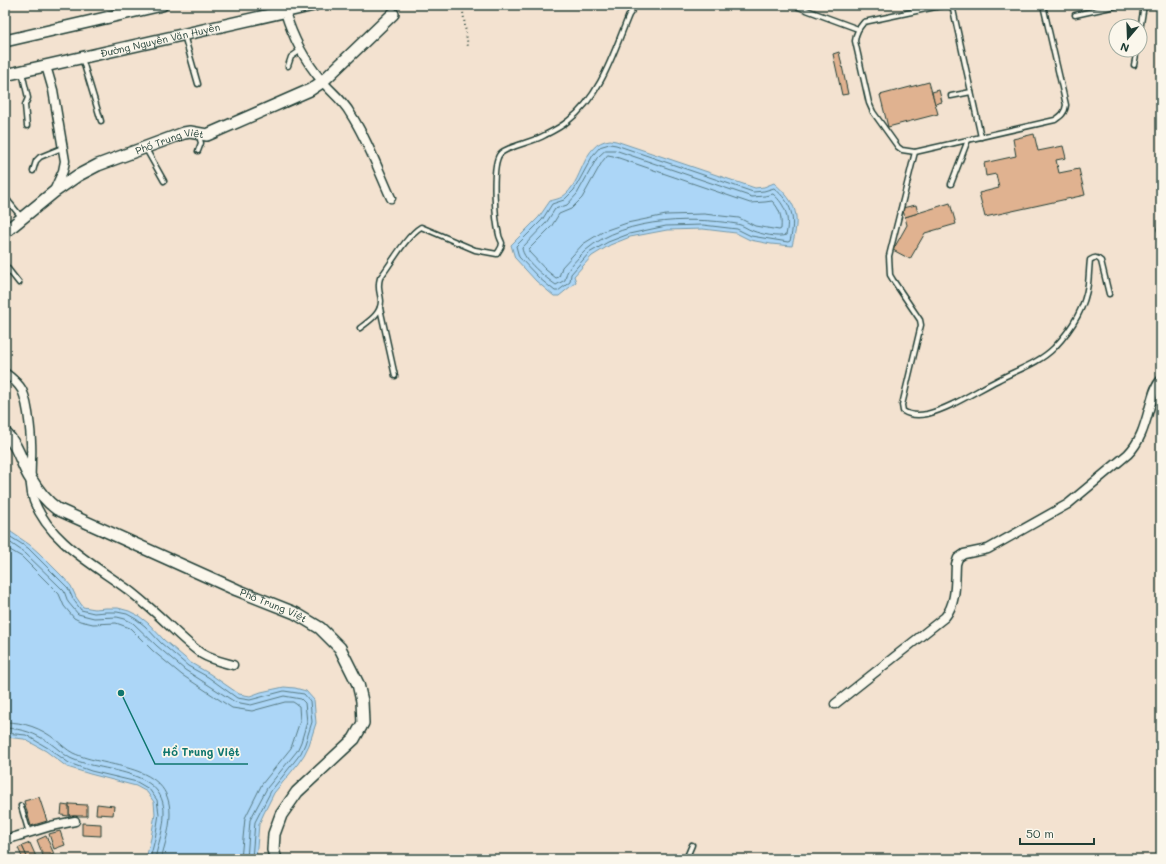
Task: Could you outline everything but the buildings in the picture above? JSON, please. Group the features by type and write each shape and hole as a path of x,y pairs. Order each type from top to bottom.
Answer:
{"street":[{"path":"5,41 162,5"},
{"name":"Đường Nguyễn Văn Huyên","path":"5,75 314,5"},
{"path":"285,12 291,33 309,65 322,82 350,112 367,144 391,198"},
{"name":"Phố Trung Việt","path":"5,232 54,192 77,176 98,165 184,133 190,132 207,135 310,90 322,82 392,14"},
{"path":"46,66 53,90 65,162 63,171 54,192"},
{"path":"5,374 16,381 22,390 26,404 31,451 29,478 34,500 41,515 56,535 88,563 133,594 188,643 213,660 233,665"},
{"path":"835,704 945,617 950,611 953,602 956,564 958,558 964,554 988,549 997,545 1068,504 1128,454 1140,438 1155,390 1161,380"},
{"name":"Phố Trung Việt","path":"5,433 10,437 18,451 29,478 49,503 57,509 238,590 295,613 320,628 340,648 358,684 362,701 363,723 354,739 297,792 281,816 274,834 273,850 276,859"},
{"path":"5,840 51,826 75,821"}],"lane":[{"path":"396,376 380,308 381,301 378,285 380,278 415,231 421,227 475,250 497,254 501,249 502,243 498,234 494,201 496,164 500,154 540,139 568,121 584,105 598,86 629,15 636,5"},
{"path":"793,5 858,29"},
{"path":"945,5 864,22 858,29 854,40 865,92 873,112 898,147 902,150 915,152 1055,120 1065,111 1066,105 1043,5"},
{"path":"952,5 981,137"},
{"path":"1075,15 1120,5"},
{"path":"1142,18 1144,5"},
{"path":"184,35 198,84"},
{"path":"288,66 291,58 301,50"},
{"path":"82,58 101,121"},
{"path":"1134,64 1135,58"},
{"path":"22,72 28,98 25,105 27,126"},
{"path":"951,96 971,92"},
{"path":"198,151 201,143 199,134"},
{"path":"951,184 968,140"},
{"path":"145,147 164,181"},
{"path":"33,171 36,161 40,157 62,148"},
{"path":"915,152 889,256 890,270 893,280 920,320 921,325 902,405 903,411 909,415 915,415 926,414 944,408 1036,362 1053,349 1067,332 1079,313 1088,285 1090,260 1094,257 1101,261 1109,294"},
{"path":"5,197 22,218"},
{"path":"5,265 19,283"},
{"path":"360,328 374,317 380,308"},
{"path":"21,806 29,833"},
{"path":"686,859 692,845"}],"path":[{"path":"462,5 468,47"}],"water":[{"path":"610,140 755,188 764,187 774,183 788,197 795,211 796,226 792,246 750,240 736,233 703,229 667,230 630,237 610,245 592,256 574,276 576,282 559,296 554,296 536,281 515,258 511,245 539,217 550,201 561,198 569,191 575,183 593,148"},
{"path":"5,525 11,532 39,553 64,578 71,586 83,607 95,609 118,608 139,616 191,663 239,694 250,696 284,687 306,691 314,700 316,723 309,745 297,765 274,793 264,813 259,824 256,859 146,859 155,814 154,802 147,792 136,786 67,767 46,751 24,739 5,737"}],"place":[{"name":"Hồ Trung Việt","path":"121,693"}]}
